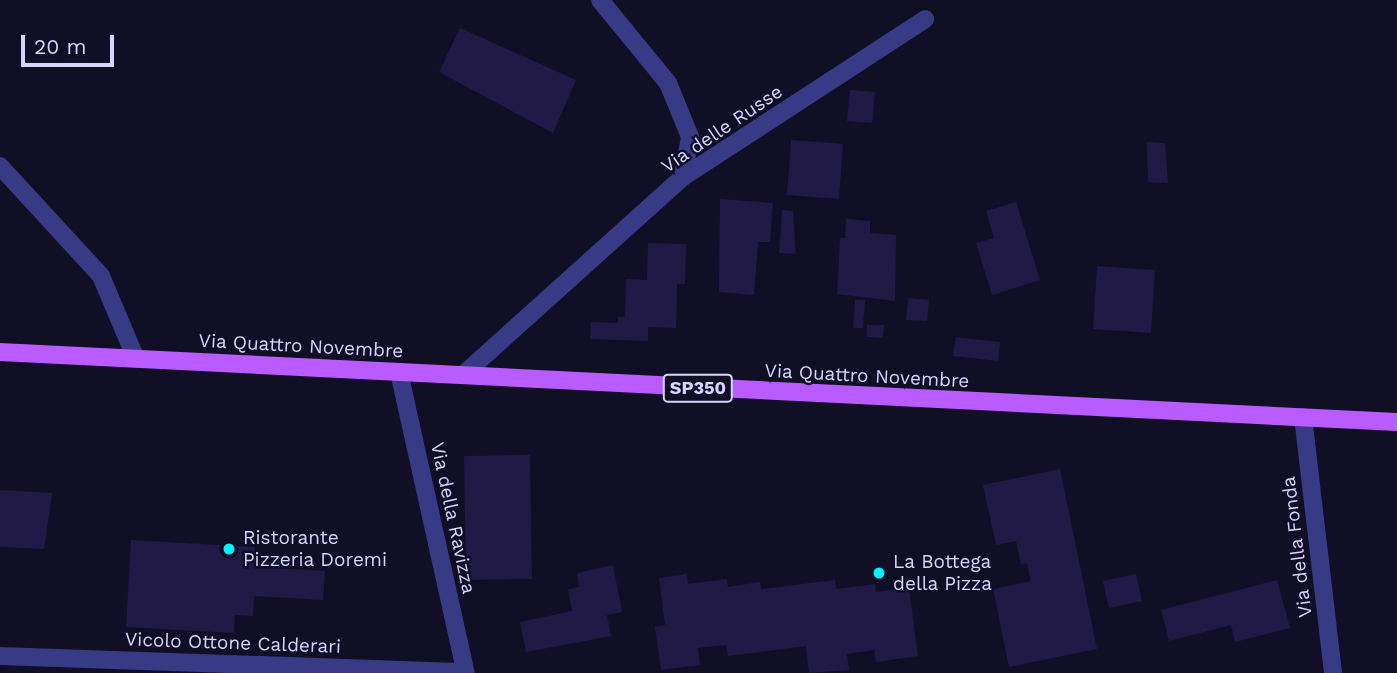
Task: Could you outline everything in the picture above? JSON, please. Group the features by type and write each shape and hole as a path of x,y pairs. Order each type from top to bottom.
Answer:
{"main road":[{"name":"Via Quattro Novembre","path":"0,352 1397,422"}],"street":[{"path":"600,0 668,83 690,137 683,177"},
{"name":"Via delle Russe","path":"463,375 683,177 925,19"},
{"path":"0,166 101,276 136,359"},
{"name":"Via della Ravizza","path":"399,372 466,672"},
{"name":"Via della Fonda","path":"1303,417 1333,673"},
{"name":"Vicolo Ottone Calderari","path":"0,656 466,672"}],"building":[{"path":"460,28 576,80 553,133 439,72"},
{"path":"850,90 875,92 872,123 847,121"},
{"path":"791,140 843,144 839,199 787,195"},
{"path":"1147,142 1165,143 1168,183 1148,182"},
{"path":"720,199 773,203 770,242 758,242 754,295 719,292"},
{"path":"1016,202 1040,280 992,295 976,243 994,238 986,211"},
{"path":"782,210 793,211 796,254 779,253"},
{"path":"846,219 870,221 870,233 896,235 895,301 837,294 840,238 845,238"},
{"path":"648,243 686,244 685,284 677,284 676,328 648,327 648,341 590,339 591,322 618,323 618,317 625,317 626,279 647,280"},
{"path":"1097,266 1155,270 1151,333 1093,329"},
{"path":"908,298 929,300 927,321 906,320"},
{"path":"855,300 865,300 863,328 853,328"},
{"path":"867,325 884,325 883,338 867,337"},
{"path":"956,337 1000,342 998,361 953,356"},
{"path":"530,455 532,579 466,580 464,456"},
{"path":"1060,469 1097,649 1009,667 993,589 1031,581 1027,563 1021,565 1016,541 996,545 983,485"},
{"path":"0,490 52,493 44,549 0,547"},
{"path":"131,540 255,547 254,567 325,571 323,600 254,596 253,616 235,615 234,633 126,627"},
{"path":"613,565 622,612 607,615 611,636 526,652 520,622 572,611 568,589 579,587 577,573"},
{"path":"687,574 688,584 727,579 728,587 760,582 761,589 835,580 836,589 875,584 876,592 909,588 918,656 876,662 874,650 847,654 849,670 809,673 806,646 728,656 726,645 698,648 700,665 661,670 655,627 665,625 659,578"},
{"path":"1136,574 1142,601 1109,608 1103,581"},
{"path":"1277,580 1290,628 1235,642 1231,625 1169,641 1161,610"}],"place":[{"name":"Ristorante Pizzeria Doremi","path":"229,549"},
{"name":"La Bottega della Pizza","path":"879,573"}]}
